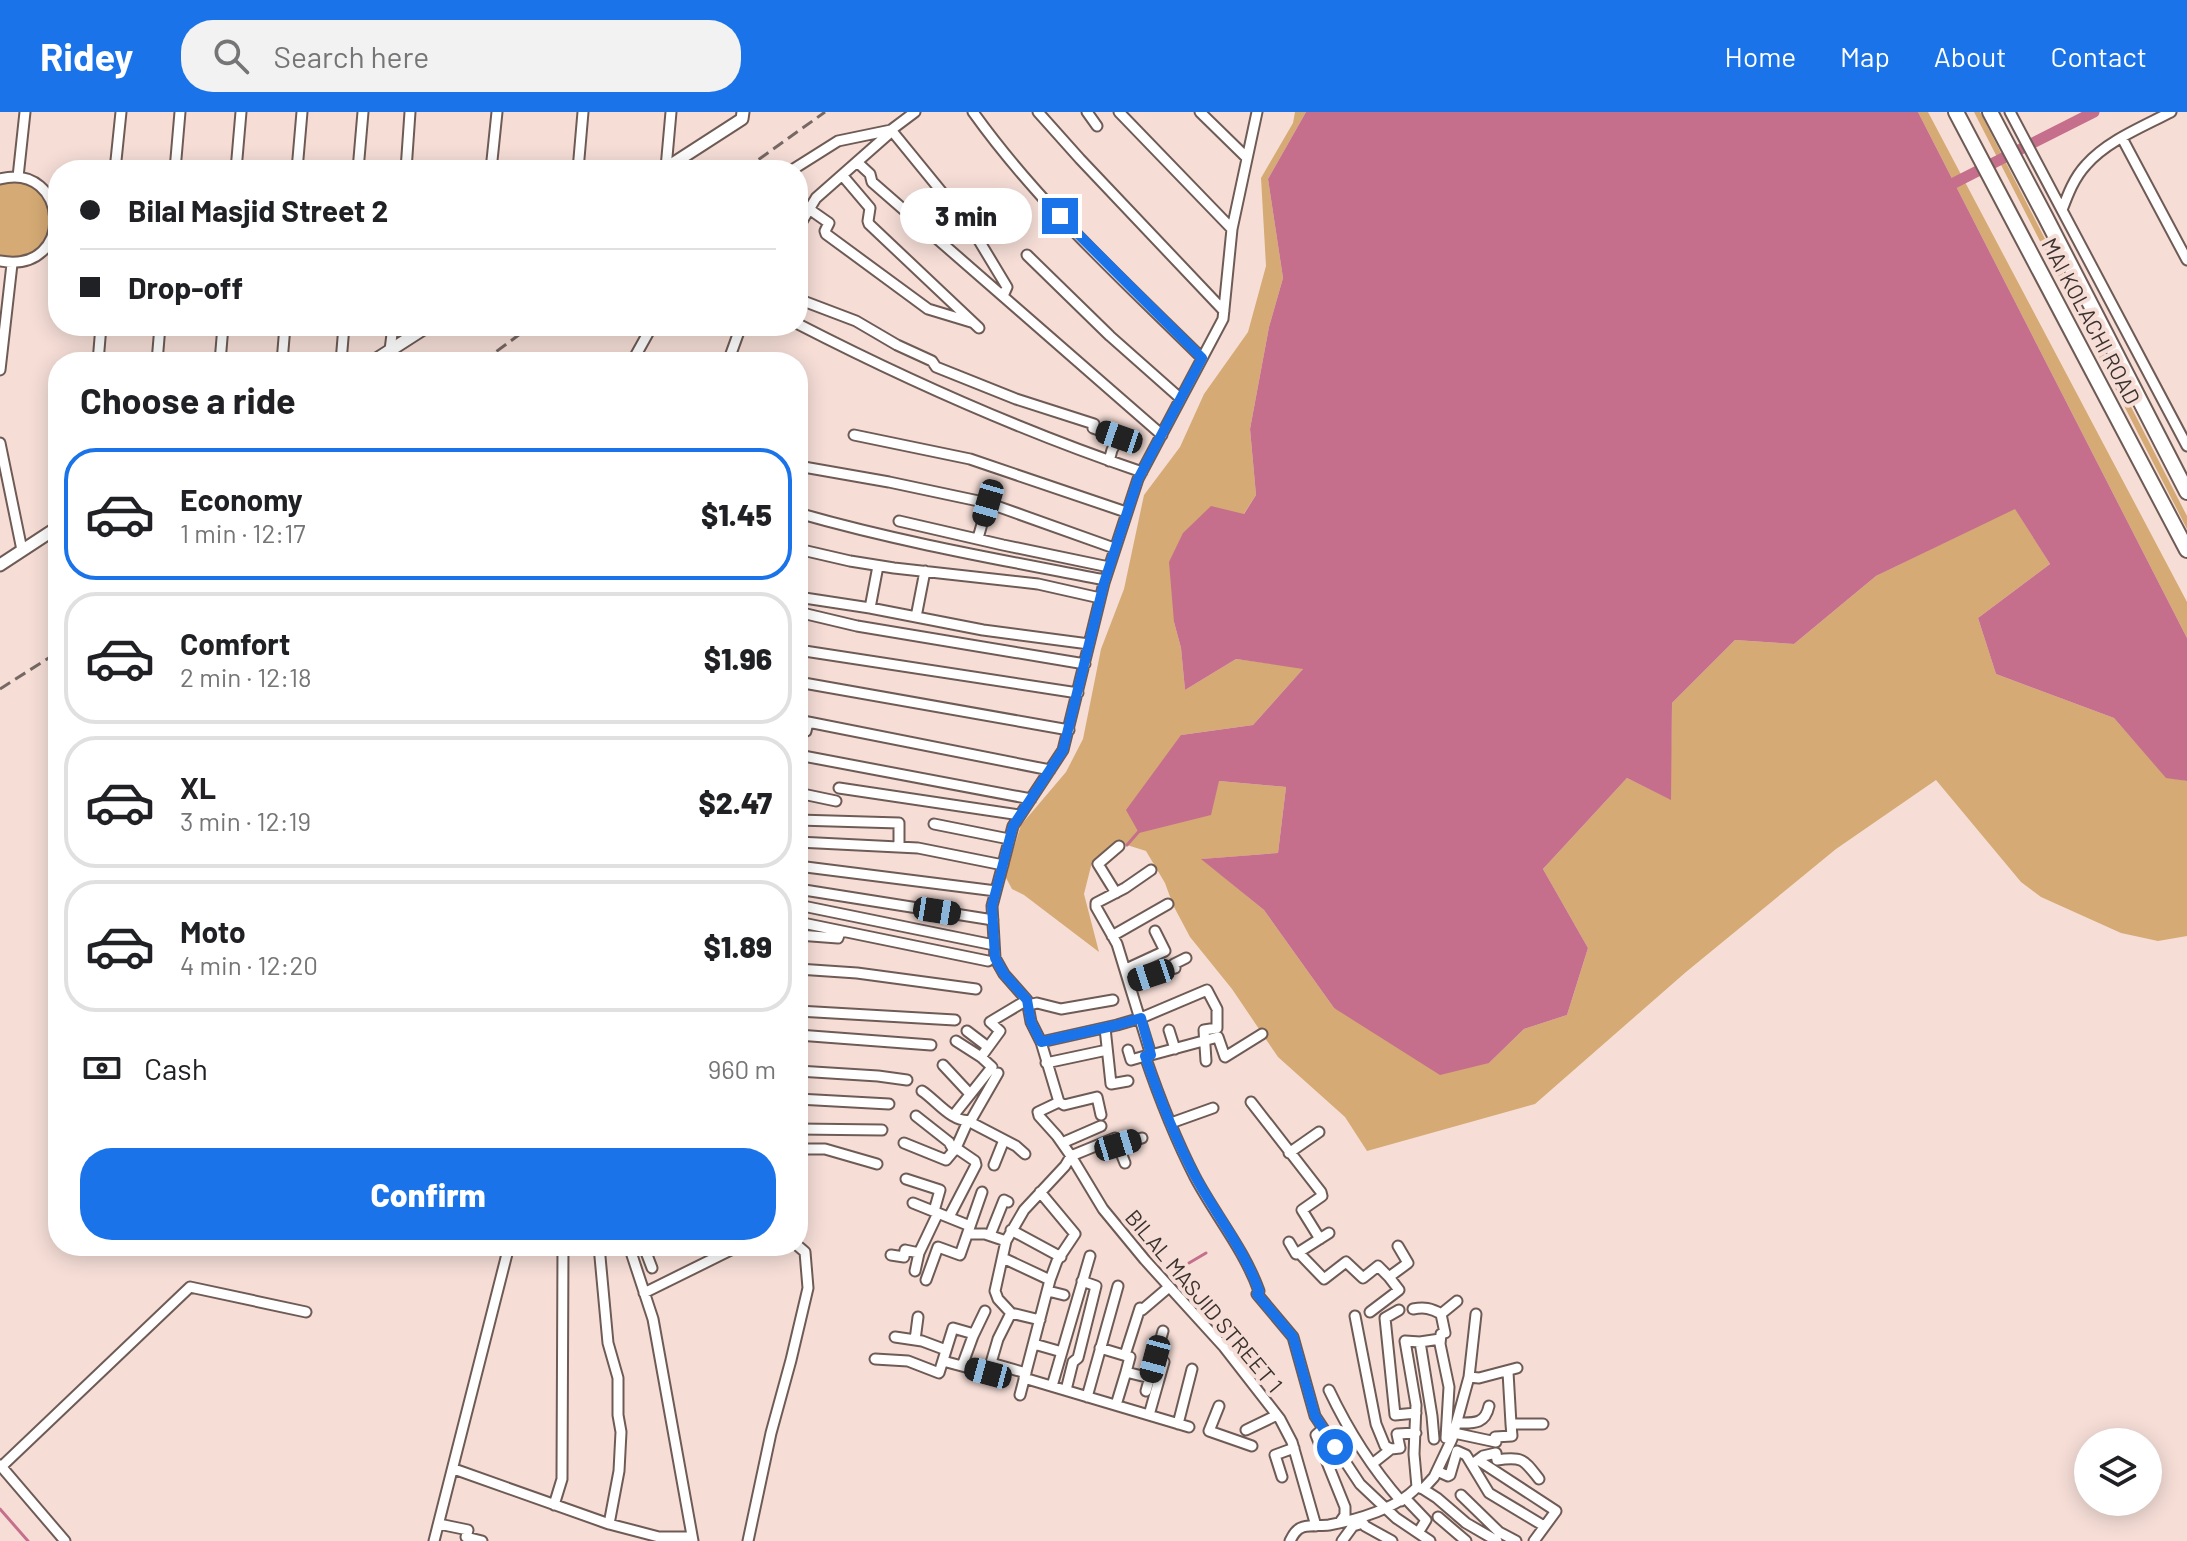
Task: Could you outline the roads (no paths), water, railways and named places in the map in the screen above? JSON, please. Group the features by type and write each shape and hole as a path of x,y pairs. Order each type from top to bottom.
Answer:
{"main road":[{"name":"MAI KOLACHI ROAD","path":"1990,112 2187,492"},
{"name":"MAI KOLACHI ROAD","path":"1957,114 2187,550"}],"street":[{"path":"18,177 25,112"},
{"path":"116,160 121,112"},
{"path":"176,160 180,112"},
{"path":"237,160 241,112"},
{"path":"298,160 302,112"},
{"path":"359,160 363,112"},
{"path":"407,160 410,112"},
{"path":"492,160 497,112"},
{"path":"579,160 583,112"},
{"path":"665,160 671,112"},
{"path":"842,175 870,208 869,224 976,325 928,309 826,234 829,223 809,209 816,198 892,130 915,112"},
{"path":"973,112 998,147 1081,238 1202,358"},
{"path":"1038,112 1224,311"},
{"path":"1087,112 1097,126"},
{"path":"1119,112 1232,229"},
{"path":"1200,112 1247,158"},
{"path":"992,961 992,906 1013,826 1063,750 1100,598 1126,512 1142,472 1223,319 1232,229 1257,112"},
{"path":"2010,112 2187,446"},
{"path":"2062,210 2074,182 2086,165 2122,138 2171,112"},
{"path":"677,160 742,116"},
{"path":"808,160 838,141 892,130"},
{"path":"892,130 972,229 1007,287 1003,296"},
{"path":"2122,138 2185,254"},
{"path":"857,162 870,174 872,182 1162,435"},
{"path":"0,179 18,177 32,181 48,196"},
{"path":"0,261 12,264 27,261 48,245"},
{"path":"1027,255 1110,336 1180,398"},
{"path":"0,370 12,264"},
{"path":"808,303 856,321 932,361 936,367 1016,399 1094,424 1093,428 1119,437 1109,461"},
{"path":"808,329 884,368 1001,419 1142,472"},
{"path":"390,350 392,336"},
{"path":"387,352 412,336"},
{"path":"854,435 970,459 1126,512"},
{"path":"0,443 22,550"},
{"path":"808,468 988,503 1114,548"},
{"path":"978,538 988,503"},
{"path":"808,516 948,550 1105,580"},
{"path":"899,521 1109,567"},
{"path":"0,565 48,533"},
{"path":"808,551 878,566 1038,584 1100,598"},
{"path":"870,608 878,566"},
{"path":"916,617 925,571"},
{"path":"808,599 983,630 1089,644"},
{"path":"808,614 857,626 1085,664"},
{"path":"808,652 1078,693"},
{"path":"808,684 1069,730"},
{"path":"808,722 1050,770"},
{"path":"808,757 1031,799"},
{"path":"839,788 1020,815"},
{"path":"808,795 836,801"},
{"path":"808,820 899,823 899,847"},
{"path":"934,824 1009,839"},
{"path":"808,842 918,848 1003,865"},
{"path":"1116,893 1098,864 1119,846"},
{"path":"808,867 996,891"},
{"path":"1151,870 1096,903 1126,969 1160,1099 1195,1177 1251,1269 1259,1291 1257,1294 1293,1337 1315,1416 1360,1484 1430,1541"},
{"path":"808,891 993,920"},
{"path":"1112,936 1168,904"},
{"path":"808,907 994,945"},
{"path":"808,924 992,961 1027,1001 1031,1022 1041,1042 1059,1102 1064,1105 1097,1097 1101,1120 1062,1143"},
{"path":"1126,969 1165,951 1155,931"},
{"path":"808,936 838,938 840,932"},
{"path":"1130,982 1175,968 1174,964 1186,958"},
{"path":"808,970 976,989"},
{"path":"1041,1042 1141,1018 1207,990 1217,1009 1217,1028 1204,1030 1206,1061"},
{"path":"981,1057 1000,1031 990,1022 1027,1001 1061,1009 1113,1000"},
{"path":"808,1012 955,1020"},
{"path":"1105,1028 1111,1084 1128,1081"},
{"path":"1169,1030 1175,1049"},
{"path":"967,1031 988,1047"},
{"path":"1128,1050 1131,1060 1218,1037 1225,1057 1262,1034"},
{"path":"808,1036 931,1045"},
{"path":"953,1116 992,1067 956,1041"},
{"path":"1046,1063 1107,1050"},
{"path":"943,1065 970,1094"},
{"path":"808,1072 907,1080"},
{"path":"904,1143 946,1160 955,1150 968,1121 998,1073"},
{"path":"922,1091 953,1116 1016,1146 1025,1154"},
{"path":"808,1100 889,1104"},
{"name":"BILAL MASJID STREET 1","path":"1059,1102 1038,1112 1071,1156 1103,1209 1224,1347 1285,1427 1316,1526"},
{"path":"1251,1102 1321,1192 1319,1199 1302,1210 1325,1236 1299,1253"},
{"path":"1171,1123 1213,1108"},
{"path":"915,1271 919,1253 940,1214 976,1165 975,1161 955,1150 916,1116"},
{"path":"808,1129 882,1130"},
{"path":"1289,1153 1319,1132"},
{"path":"1040,1320 1011,1313 995,1291 1011,1230 1024,1210 1071,1156 1115,1138 1125,1163"},
{"path":"1118,1145 1142,1138"},
{"path":"994,1165 1004,1140"},
{"path":"808,1149 825,1149 877,1164"},
{"path":"906,1179 940,1190 940,1214"},
{"path":"926,1280 938,1247 960,1255 982,1192"},
{"path":"1020,1395 1050,1280 1075,1234 1040,1192"},
{"path":"990,1235 1004,1200 1008,1202"},
{"path":"913,1203 969,1230 1006,1241"},
{"path":"1011,1230 1061,1257"},
{"path":"1289,1242 1296,1254 1299,1253 1324,1279 1346,1262 1363,1278 1378,1266 1399,1290 1370,1312"},
{"path":"1389,1277 1408,1263 1398,1246"},
{"path":"891,1255 904,1257 905,1250 919,1253"},
{"path":"434,1541 507,1256"},
{"path":"554,1505 562,1479 563,1256"},
{"path":"600,1256 608,1343 618,1378 621,1432 619,1471 609,1524"},
{"path":"454,1469 609,1524 659,1537 693,1539 653,1319 632,1256"},
{"path":"648,1256 652,1268"},
{"path":"644,1293 719,1256"},
{"path":"748,1541 771,1433 808,1288 805,1256"},
{"path":"1052,1386 1090,1256"},
{"path":"1003,1258 1050,1280"},
{"path":"1066,1390 1073,1362 1078,1358 1096,1286 1082,1281"},
{"path":"1087,1397 1118,1286"},
{"path":"65,1541 1,1466 190,1287 306,1312"},
{"path":"1125,1355 1141,1309 1169,1287"},
{"path":"1048,1291 1064,1295"},
{"path":"1441,1314 1457,1301"},
{"path":"1413,1309 1422,1307 1441,1314 1445,1333 1441,1334 1440,1339 1449,1387 1446,1438 1484,1419 1489,1406"},
{"path":"1399,1310 1385,1318 1395,1415 1416,1413"},
{"path":"962,1366 985,1311"},
{"path":"943,1361 988,1373 998,1339 1011,1313"},
{"path":"1342,1541 1361,1520 1404,1500 1437,1471 1454,1432 1469,1377 1476,1314"},
{"path":"1355,1316 1376,1424 1385,1446 1391,1449"},
{"path":"915,1340 918,1317"},
{"path":"875,1359 908,1361 939,1373 953,1328 974,1334"},
{"path":"1146,1391 1163,1331"},
{"path":"895,1337 946,1350"},
{"path":"1440,1339 1405,1341 1416,1413 1414,1454 1420,1488 1466,1523 1497,1541"},
{"path":"1420,1342 1434,1439"},
{"path":"1034,1344 1062,1352"},
{"path":"1100,1348 1130,1357 1116,1405"},
{"path":"1149,1415 1164,1362 1155,1359"},
{"path":"991,1363 1052,1386 1189,1427"},
{"path":"1178,1424 1192,1369"},
{"path":"1454,1432 1496,1442 1495,1437 1512,1436 1512,1370 1479,1378 1469,1377"},
{"path":"1126,1372 1150,1378"},
{"path":"1329,1390 1372,1464 1426,1520 1418,1533"},
{"path":"1219,1406 1209,1431 1252,1446"},
{"path":"1246,1430 1277,1415"},
{"path":"1511,1424 1543,1424"},
{"path":"1323,1429 1316,1435 1345,1507 1345,1515 1340,1522"},
{"path":"1372,1464 1391,1449 1400,1448 1397,1434 1416,1433"},
{"path":"1472,1437 1472,1460 1489,1493 1544,1526"},
{"path":"1282,1477 1275,1455 1294,1448"},
{"path":"1437,1471 1450,1475 1457,1451 1556,1511 1534,1541"},
{"path":"1472,1460 1496,1453 1497,1460 1519,1458 1539,1479"},
{"path":"1461,1495 1499,1532 1516,1541"},
{"path":"1438,1517 1466,1541"},
{"path":"1290,1541 1295,1532 1303,1527 1361,1520 1392,1541"},
{"path":"439,1524 468,1530 466,1537 482,1541"}],"waterway":[{"path":"1954,183 2094,112"},
{"path":"1127,845 1141,829"},
{"path":"1189,1263 1206,1253"},
{"path":"0,1509 28,1541"}],"railway":[{"path":"758,160 825,112"},
{"path":"496,352 517,336"},
{"path":"0,689 48,658"}]}
